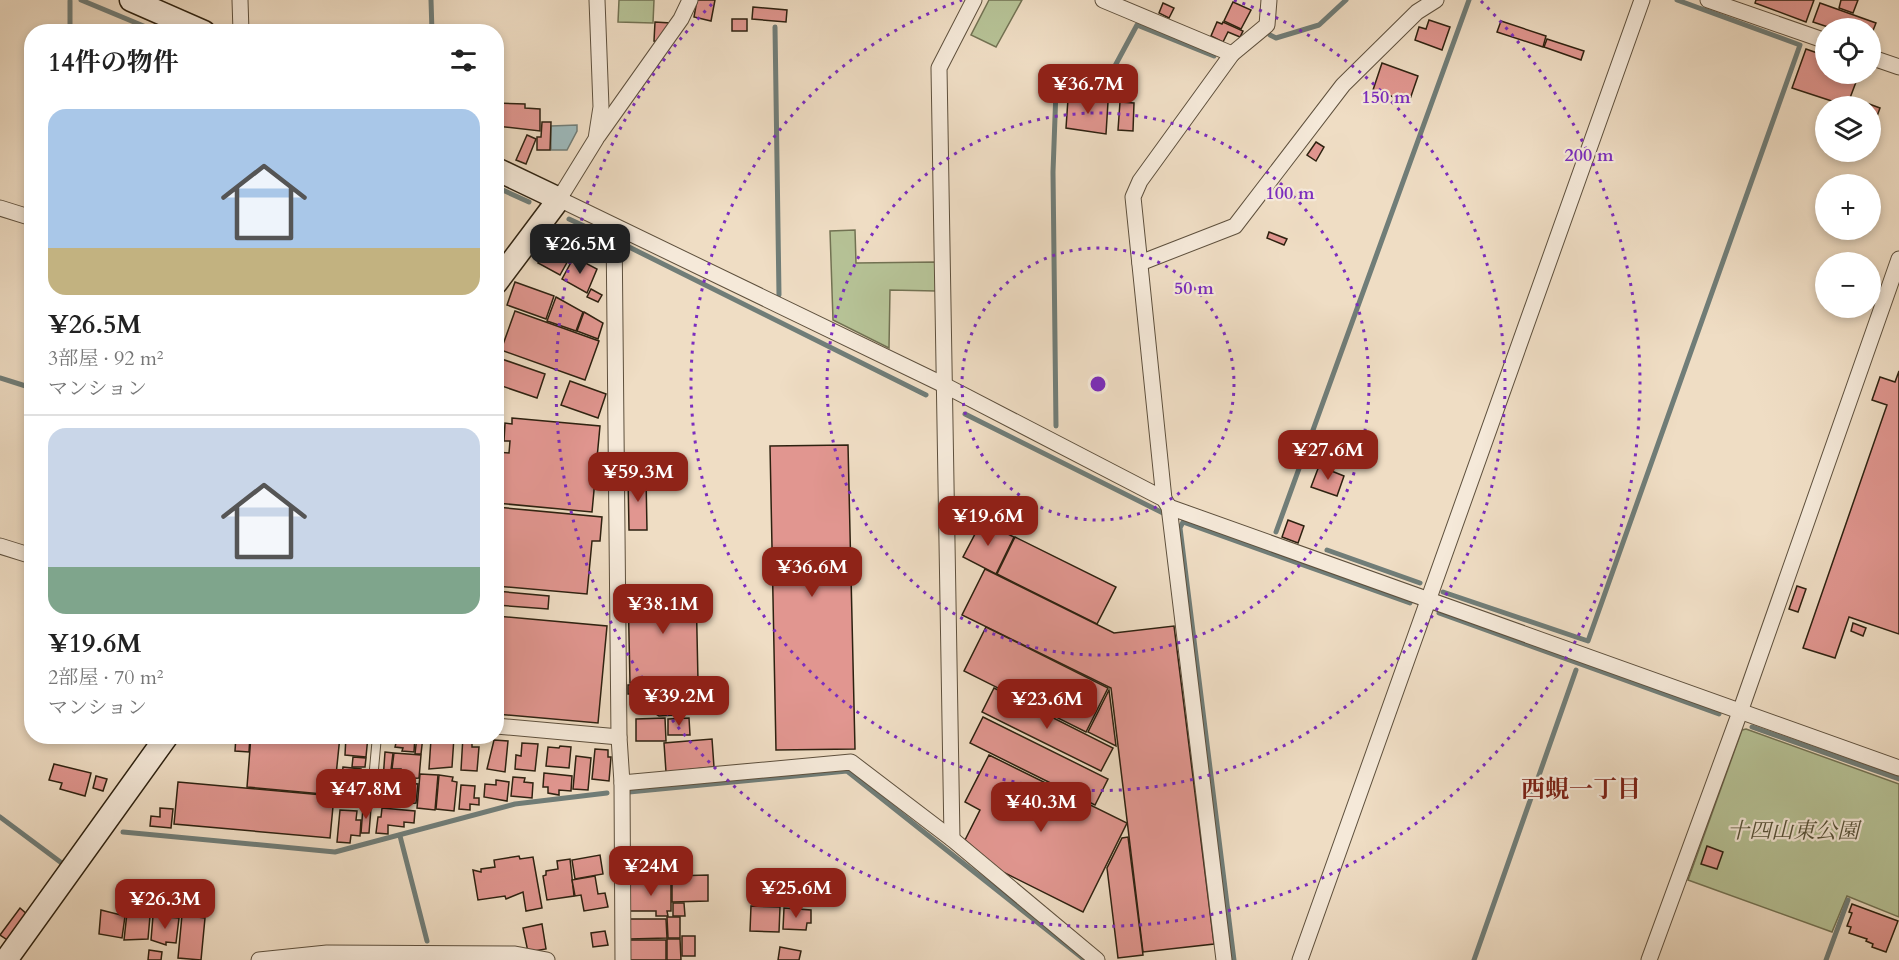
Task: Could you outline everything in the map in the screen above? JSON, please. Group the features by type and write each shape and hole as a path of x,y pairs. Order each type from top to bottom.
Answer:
{"street":[{"path":"131,0 186,24"},
{"path":"240,0 240,24"},
{"path":"596,139 601,107 597,0"},
{"path":"504,273 559,199 596,139 681,20 690,0"},
{"path":"952,839 939,68 974,0"},
{"path":"1102,0 1232,54"},
{"path":"1224,960 1167,503 1133,197 1140,181 1232,54 1267,26 1269,0"},
{"path":"1140,263 1235,226 1344,85 1417,12 1436,0"},
{"path":"1300,960 1642,0"},
{"path":"1708,0 1815,37"},
{"path":"1881,61 1899,67"},
{"path":"504,173 944,385 1167,503 1899,768"},
{"path":"0,208 24,216"},
{"path":"614,226 623,960"},
{"path":"1649,960 1740,711 1899,259"},
{"path":"0,546 24,554"},
{"path":"504,727 619,737"},
{"path":"6,960 161,744"},
{"path":"622,783 851,762 952,839 1097,960"},
{"path":"259,960 327,953 467,957 515,954 547,960"}],"lane":[{"path":"371,802 376,744"}],"green space":[{"path":"619,0 654,0 653,23 618,22"},
{"path":"989,0 1022,0 996,47 971,35"},
{"path":"855,230 856,263 936,262 936,291 890,290 889,348 833,320 830,231"},
{"name":"十四山東公園","path":"1746,729 1899,784 1899,917 1847,896 1832,932 1688,880 1742,730"}],"water":[{"path":"577,125 577,131 567,150 551,150 551,126"}],"building":[{"path":"697,0 715,0 711,21 694,17"},
{"path":"1756,0 1814,0 1806,22 1755,3"},
{"path":"1841,0 1858,0 1853,13 1839,8"},
{"path":"1233,2 1251,10 1241,29 1224,21"},
{"path":"1163,3 1174,8 1169,18 1159,13"},
{"path":"1820,3 1862,18 1815,18 1815,23 1813,22"},
{"path":"753,7 787,10 786,22 752,19"},
{"path":"732,19 747,19 747,31 732,31"},
{"path":"1429,20 1450,27 1442,50 1415,40 1419,27 1426,29"},
{"path":"1501,21 1546,36 1543,47 1497,32"},
{"path":"655,22 670,23 660,42 654,41"},
{"path":"1217,22 1222,24 1223,22 1243,31 1240,37 1228,32 1223,42 1211,36"},
{"path":"1547,39 1584,51 1581,60 1544,47"},
{"path":"1806,49 1815,52 1815,84 1855,84 1851,96 1816,96 1792,88"},
{"path":"1382,63 1418,76 1409,102 1373,90"},
{"path":"1084,97 1101,98 1101,101 1108,102 1106,134 1066,128 1068,99 1084,100"},
{"path":"1120,102 1134,103 1133,131 1118,130"},
{"path":"504,103 525,104 525,108 540,109 540,131 504,127"},
{"path":"542,122 551,122 550,150 537,150 537,137 541,137"},
{"path":"527,135 536,139 526,164 516,160"},
{"path":"1316,142 1324,147 1316,161 1307,155"},
{"path":"1269,232 1287,239 1284,245 1267,238"},
{"path":"548,245 570,257 560,275 538,263"},
{"path":"574,257 597,269 587,293 562,279"},
{"path":"515,282 554,296 546,319 507,305"},
{"path":"591,289 602,295 598,302 587,297"},
{"path":"556,297 583,312 576,331 547,321"},
{"path":"515,311 599,341 585,380 504,351 504,342"},
{"path":"584,312 603,323 598,339 577,331"},
{"path":"504,360 545,374 537,398 504,387"},
{"path":"1899,371 1899,634 1849,617 1835,658 1803,648 1887,405 1872,400 1880,377 1895,382"},
{"path":"570,381 606,394 598,418 561,405"},
{"path":"512,418 600,426 592,512 504,504 504,453 509,453 510,441 504,441 505,423 512,424"},
{"path":"848,445 855,749 776,750 770,446"},
{"path":"1319,466 1344,476 1337,496 1311,487"},
{"path":"628,476 646,476 647,530 629,530"},
{"path":"504,508 602,517 600,541 592,541 587,594 504,587"},
{"path":"978,519 1014,537 996,574 963,557 976,532 972,530"},
{"path":"1288,520 1304,526 1298,543 1282,537"},
{"path":"1015,537 1116,587 1097,624 997,574"},
{"path":"985,569 1114,633 1174,626 1214,944 1143,952 1111,688 962,615"},
{"path":"1797,586 1806,589 1798,612 1789,609"},
{"path":"696,587 698,681 630,683 628,588"},
{"path":"504,592 549,596 548,609 504,606"},
{"path":"504,617 607,626 598,723 504,715"},
{"path":"1853,623 1866,628 1863,636 1851,631"},
{"path":"986,627 1108,688 1086,732 964,671"},
{"path":"675,684 675,693 628,694 628,685"},
{"path":"994,688 1113,748 1101,771 982,712"},
{"path":"1109,690 1116,746 1088,732"},
{"path":"690,696 690,714 659,716 656,714 656,697"},
{"path":"641,697 654,697 654,707 641,707"},
{"path":"983,717 1108,779 1095,805 970,743"},
{"path":"665,718 666,741 636,741 636,719"},
{"path":"689,718 690,735 668,735 668,719"},
{"path":"712,739 714,767 666,772 664,743"},
{"path":"504,741 508,741 505,772 487,769 493,744 504,744"},
{"path":"522,743 538,744 535,771 515,769 516,755 521,756"},
{"path":"235,744 250,744 249,752 235,751"},
{"path":"250,744 339,744 334,795 247,787"},
{"path":"346,744 367,744 366,757 345,755"},
{"path":"396,744 414,744 414,752 402,751 403,748 395,747"},
{"path":"416,744 422,744 421,754 415,754"},
{"path":"431,744 454,744 452,767 429,769"},
{"path":"463,744 479,747 477,771 461,770"},
{"path":"560,746 571,747 569,768 546,766 548,747 559,748"},
{"path":"595,749 608,750 608,757 611,757 609,781 592,779"},
{"path":"385,752 393,753 391,770 400,770 399,781 383,780"},
{"path":"394,753 421,755 419,778 400,779 401,769 392,769"},
{"path":"989,755 1127,823 1083,912 999,870 965,840 980,810 965,802"},
{"path":"576,756 591,758 588,790 573,789"},
{"path":"353,757 366,758 365,767 352,767"},
{"path":"54,764 91,773 85,796 60,789 62,783 49,780"},
{"path":"343,767 361,769 360,779 342,777"},
{"path":"544,773 572,776 571,791 559,790 559,795 548,793 548,787 543,787"},
{"path":"420,774 438,775 435,810 417,808"},
{"path":"439,775 453,777 452,781 457,782 454,811 436,809"},
{"path":"96,776 107,779 103,791 93,788"},
{"path":"513,777 525,778 524,782 533,783 532,798 511,796"},
{"path":"496,780 509,782 507,801 484,797 485,784 496,785"},
{"path":"178,782 334,796 330,838 174,824"},
{"path":"341,782 360,784 362,802 339,800"},
{"path":"394,782 418,784 416,803 395,805 396,799 382,798 383,790 393,788"},
{"path":"461,785 475,786 474,798 479,798 479,805 470,804 470,810 459,809"},
{"path":"363,807 371,808 369,833 361,833"},
{"path":"160,808 173,809 171,828 150,826 151,816 160,817"},
{"path":"382,808 415,811 414,823 404,822 404,827 388,825 388,834 376,833"},
{"path":"340,810 357,811 356,820 361,820 360,836 351,835 350,843 337,842"},
{"path":"1128,837 1143,955 1118,958 1107,868 1122,838"},
{"path":"1707,846 1723,852 1717,869 1701,864"},
{"path":"600,855 603,874 575,879 572,860"},
{"path":"519,856 520,859 533,857 542,908 526,911 523,892 506,899 505,896 478,900 473,870 481,872 481,869 495,867 494,860"},
{"path":"570,859 574,896 547,900 543,876 546,875 546,871 558,869 557,861"},
{"path":"708,875 708,901 672,902 672,876"},
{"path":"595,876 598,894 605,893 608,907 584,911 581,895 575,896 572,880"},
{"path":"630,882 671,882 671,911 667,911 668,916 656,916 656,911 630,911"},
{"path":"673,903 684,903 685,916 673,916"},
{"path":"1852,904 1898,921 1886,952 1872,947 1873,944 1866,941 1867,939 1849,933 1851,927 1847,926 1852,913 1849,912"},
{"path":"751,906 780,907 779,932 750,931"},
{"path":"20,908 28,915 9,941 0,935"},
{"path":"784,908 811,910 811,923 807,923 806,930 783,929"},
{"path":"101,910 125,916 122,938 99,934"},
{"path":"127,913 150,916 148,939 124,940"},
{"path":"182,915 205,918 201,960 178,958"},
{"path":"153,916 179,918 176,943 166,942 166,945 151,940"},
{"path":"667,917 680,917 680,938 668,938"},
{"path":"629,919 666,919 667,938 629,939"},
{"path":"542,924 546,949 528,952 523,928"},
{"path":"605,931 608,945 593,947 591,933"},
{"path":"682,936 695,936 695,956 682,956"},
{"path":"667,939 680,939 681,960 667,960"},
{"path":"630,940 666,940 666,960 630,960"},
{"path":"780,947 801,951 799,960 778,960"},
{"path":"149,950 162,952 161,960 148,960"}],"waterway":[{"path":"81,0 139,24"},
{"path":"431,0 432,24"},
{"path":"1270,35 1276,38 1319,25 1346,0"},
{"path":"1276,532 1469,0"},
{"path":"1443,592 1588,641 1800,45 1677,0"},
{"path":"70,1 70,24"},
{"path":"1056,426 1053,172 1056,90 1102,90 1137,25 1214,56"},
{"path":"775,27 779,295"},
{"path":"504,191 529,202"},
{"path":"569,219 599,233"},
{"path":"623,244 926,395"},
{"path":"0,378 24,386"},
{"path":"965,414 1163,513"},
{"path":"1234,960 1180,528 1183,522 1410,603"},
{"path":"1327,550 1420,583"},
{"path":"1439,613 1719,714"},
{"path":"1474,960 1576,670"},
{"path":"1752,727 1899,779"},
{"path":"629,792 847,771 1085,960"},
{"path":"123,832 335,852 515,804 607,793"},
{"path":"0,817 63,864 65,861"},
{"path":"400,836 427,941"},
{"path":"1826,960 1848,900"}],"district":[{"name":"西蜆一丁目","path":"1581,789"}]}
